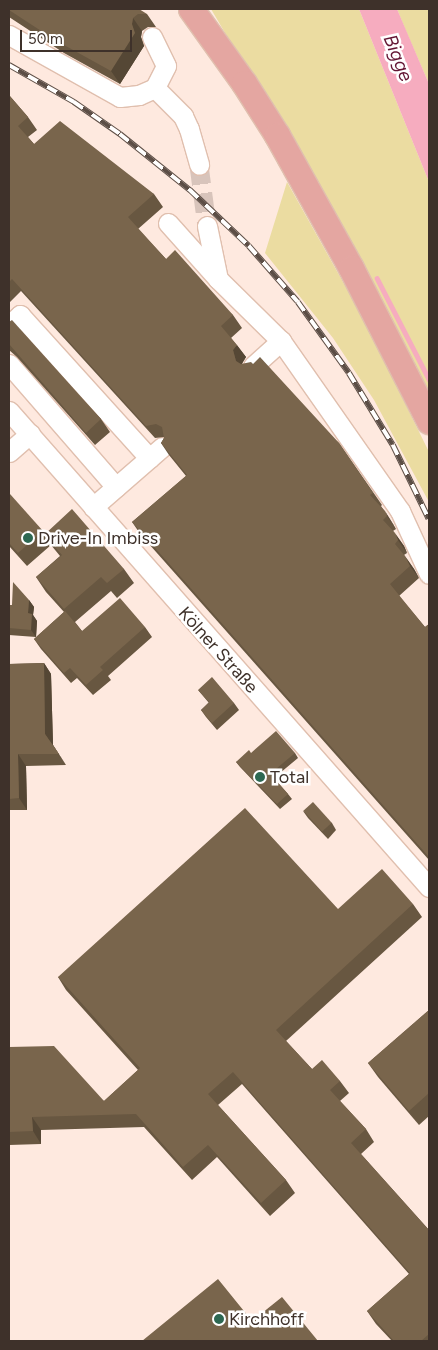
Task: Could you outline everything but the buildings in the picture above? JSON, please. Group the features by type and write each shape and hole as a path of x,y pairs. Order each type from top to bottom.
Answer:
{"main road":[{"path":"191,9 244,83 277,135 352,268 429,421"}],"street":[{"path":"9,35 120,97 139,95 155,88 166,66 152,37"},
{"path":"155,88 183,116 189,129 199,165"},
{"path":"168,223 218,279 281,341 400,511 429,574"},
{"path":"207,226 218,279"},
{"path":"9,325 20,315 156,452 93,506"},
{"path":"253,366 281,341"},
{"path":"9,364 116,487"},
{"name":"Kölner Straße","path":"9,411 429,887"},
{"path":"9,452 30,434"}],"shaded area":[{"path":"211,9 359,9 429,182 429,399 350,245"},
{"path":"397,9 429,9 429,84 406,31"},
{"path":"287,182 361,314 429,452 429,502 374,400 333,338 265,253"}],"water":[{"name":"Bigge","path":"359,9 397,9 429,84 429,182"}],"waterway":[{"path":"377,278 429,379"}],"tunnel":[{"path":"199,165 207,226"}],"railway":[{"path":"9,65 74,102 120,134 190,190 249,246 298,302 349,373 393,445 429,519"}],"place":[{"name":"Drive-In Imbiss","path":"28,538"},
{"name":"Total","path":"260,777"},
{"name":"Kirchhoff","path":"219,1319"}]}
